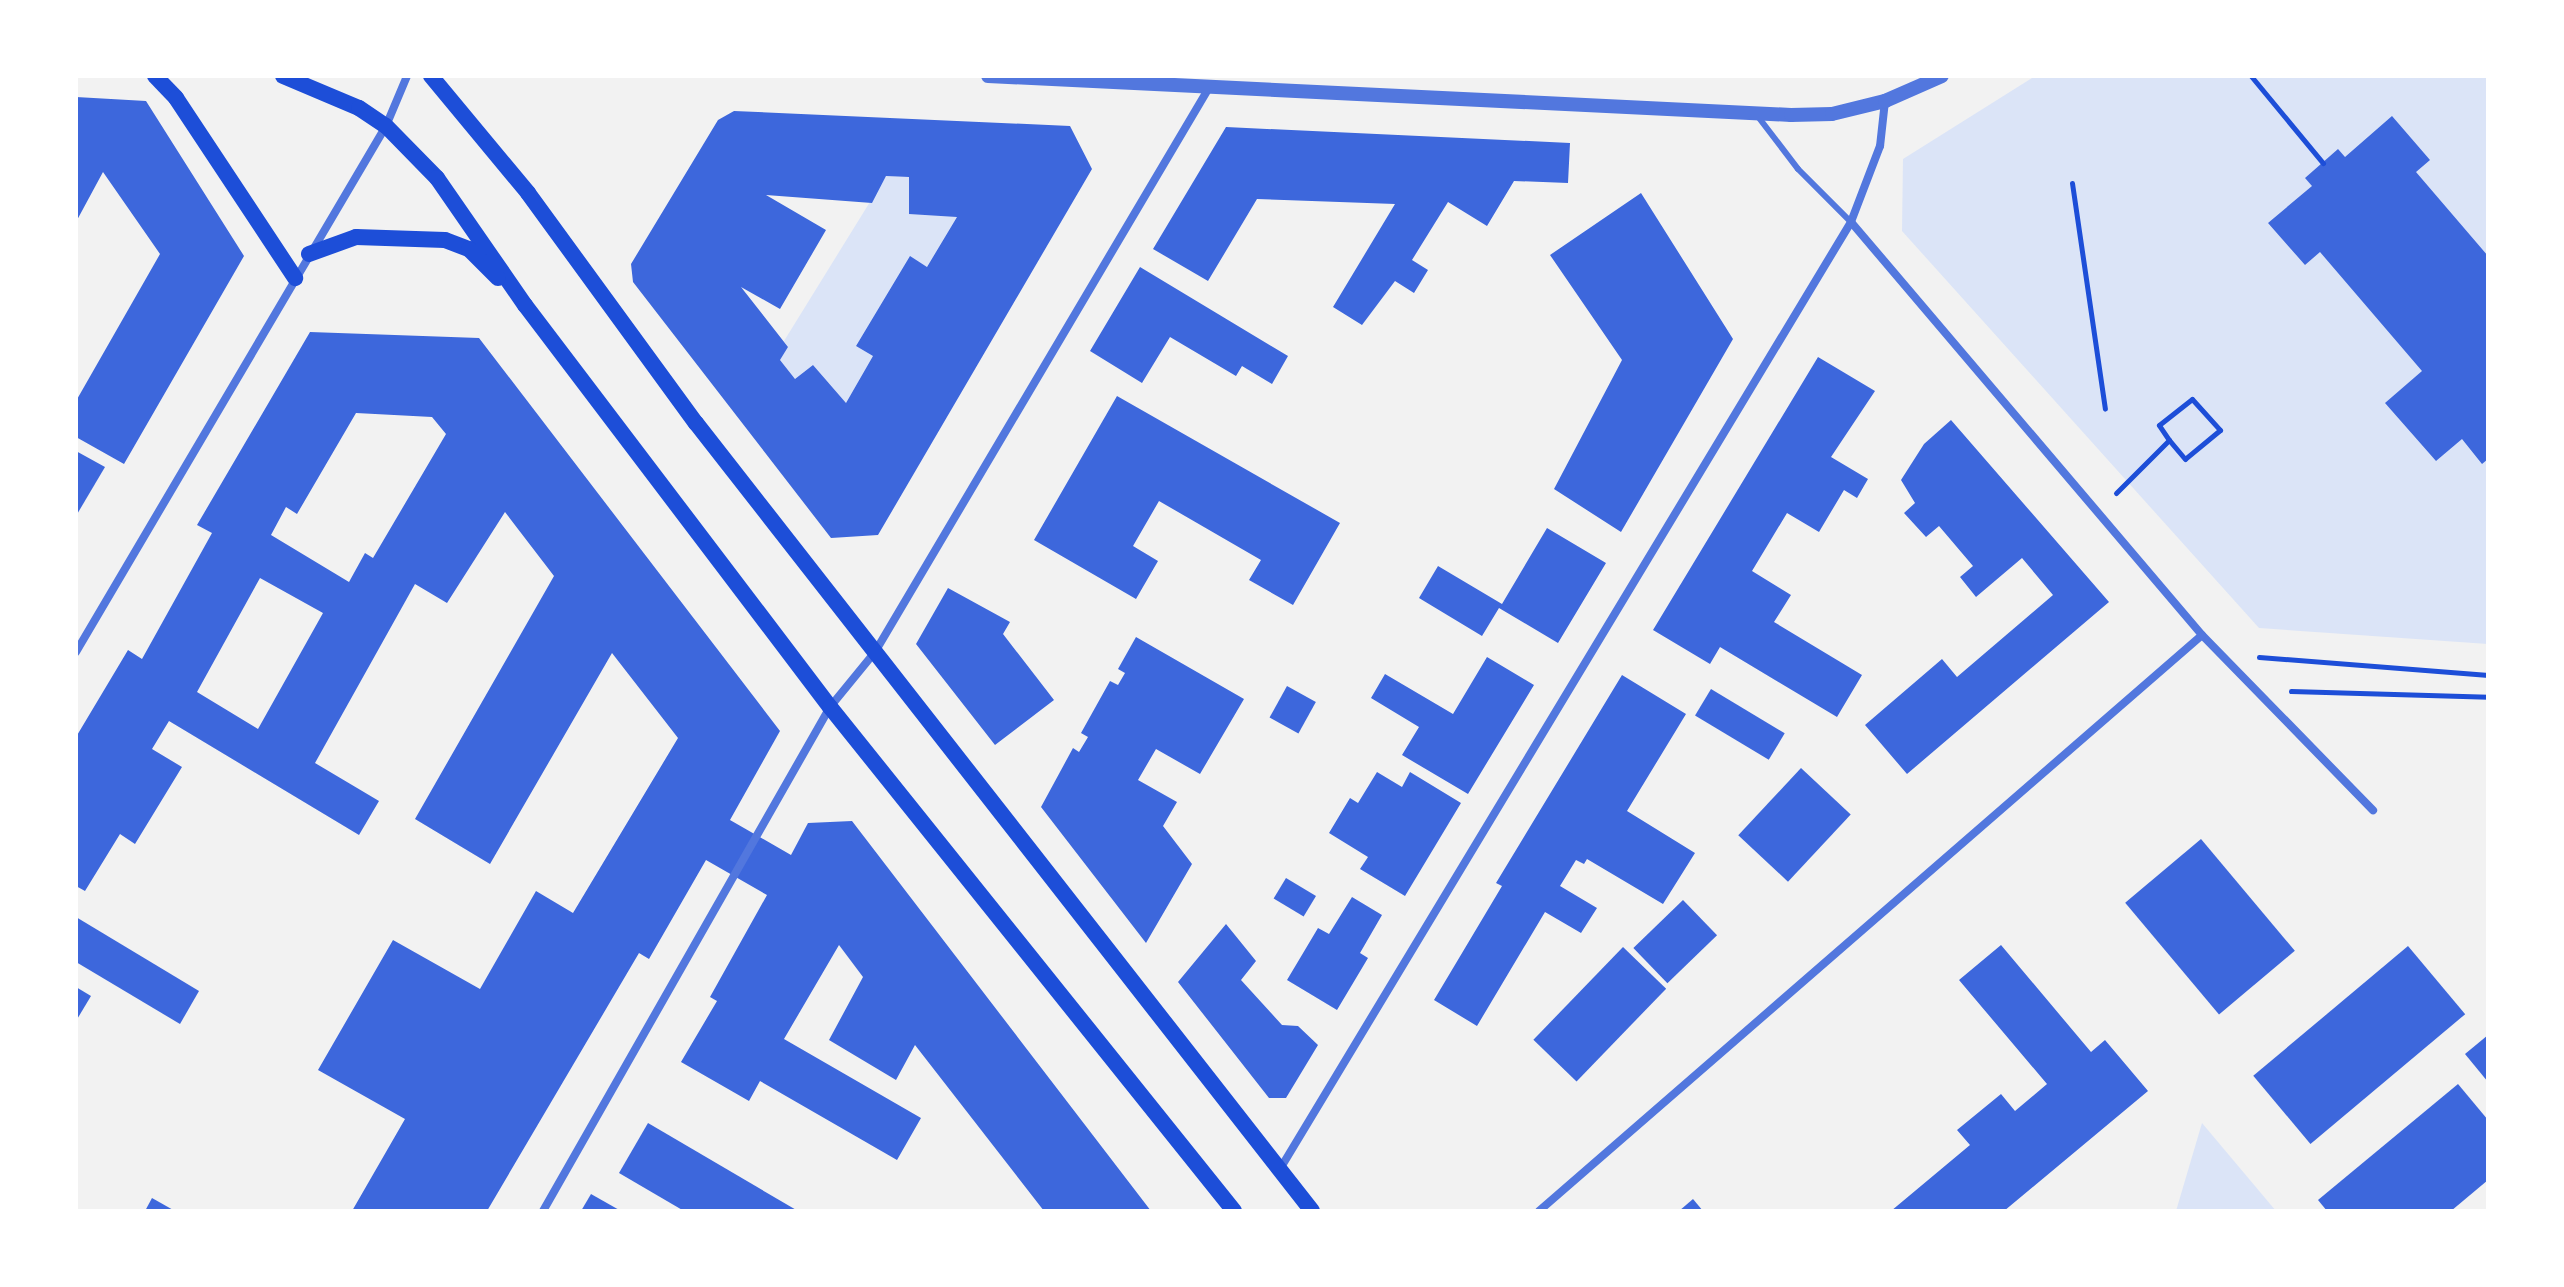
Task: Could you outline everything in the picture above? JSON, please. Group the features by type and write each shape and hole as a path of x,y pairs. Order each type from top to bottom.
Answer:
{"main road":[{"path":"155,76 176,98 295,278"},
{"path":"283,76 329,92 386,126 437,178 525,305 830,707 1234,1211"},
{"path":"431,76 528,193 696,423 1312,1211"},
{"path":"309,254 356,237 445,240 469,249 525,305"}],"street":[{"path":"76,652 386,126 407,76"},
{"path":"988,76 1755,113 1832,114 1885,101 1942,76"},
{"path":"543,1211 830,707 875,652 1210,85"},
{"path":"1280,1170 1851,222 1880,146 1885,101"},
{"path":"1851,222 2202,635 2373,810"},
{"path":"1539,1211 2202,635"}],"lane":[{"path":"1755,113 1798,169 1851,222"}],"path":[{"path":"2251,76 2323,163"},
{"path":"2072,183 2105,409"},
{"path":"2192,399 2220,430 2185,459 2169,440 2159,425 2192,399"},
{"path":"2098,511 2169,440"},
{"path":"2222,653 2488,675"},
{"path":"2258,690 2488,697"}],"shaded area":[{"path":"2035,76 2488,76 2488,644 2259,628 1902,231 1903,159"},
{"path":"886,176 909,177 957,217 927,267 910,257 856,346 873,356 846,403 813,365 795,379 780,360 788,347 784,341"},
{"path":"2202,1123 2276,1211 2176,1211"}],"building":[{"path":"76,97 146,101 244,256 124,464 76,437 76,401 160,254 103,172 76,222"},
{"path":"734,111 1070,126 1092,169 878,535 831,538 633,282 631,264 718,120","holes":["886,176 909,177 909,214 957,217 927,267 910,256 856,346 873,356 846,403 813,365 795,379 780,360 788,347 741,287 780,309 826,230 766,195 872,203"]},
{"path":"2392,116 2430,160 2416,172 2488,256 2488,459 2482,464 2462,439 2436,461 2385,403 2422,371 2320,252 2305,265 2268,223 2312,186 2305,178 2338,149 2345,157"},
{"path":"1226,127 1570,143 1568,183 1514,181 1487,226 1448,202 1412,260 1428,270 1414,293 1395,281 1362,325 1333,307 1395,204 1257,199 1208,281 1153,249"},
{"path":"1641,193 1733,339 1621,532 1554,489 1622,360 1550,255"},
{"path":"1140,267 1288,356 1272,384 1242,366 1236,376 1170,337 1142,383 1090,351"},
{"path":"310,332 479,338 780,731 730,820 791,855 808,823 852,821 1151,1211 1044,1211 915,1045 896,1080 829,1040 863,977 839,945 784,1039 921,1118 897,1160 760,1081 749,1101 681,1062 717,1001 710,997 767,895 706,860 649,959 639,953 487,1211 352,1211 405,1119 318,1070 393,940 480,989 536,891 573,913 678,738 612,653 490,864 415,819 554,576 505,512 447,603 415,584 315,763 379,801 359,835 169,721 152,749 182,767 135,844 120,834 85,891 76,886 76,737 128,650 142,659 212,533 197,525","holes":["356,413 432,417 446,434 373,558 365,553 349,582 271,535 286,507 297,514","260,578 323,613 258,729 197,692"]},
{"path":"1818,357 1875,391 1831,457 1868,479 1857,498 1844,490 1819,532 1787,513 1752,571 1791,595 1774,622 1862,675 1837,717 1720,647 1710,664 1653,630"},
{"path":"1117,396 1340,523 1293,605 1249,580 1261,560 1159,501 1133,546 1158,561 1136,599 1034,540"},
{"path":"1951,420 2109,602 1907,774 1865,725 1942,659 1957,677 2053,595 2022,558 1976,597 1960,577 1973,566 1939,526 1926,537 1904,513 1915,503 1901,480 1924,444"},
{"path":"76,451 105,467 76,516"},
{"path":"1547,528 1606,563 1558,643 1499,608 1482,636 1419,598 1438,566 1502,604"},
{"path":"948,588 1010,622 1003,634 1054,700 995,745 916,644"},
{"path":"1136,637 1244,699 1200,774 1156,749 1138,780 1177,802 1163,826 1192,864 1146,943 1041,807 1073,748 1079,752 1088,737 1081,733 1110,681 1118,685 1125,673 1118,669"},
{"path":"1487,657 1534,685 1468,794 1402,755 1419,727 1371,698 1385,674 1453,714"},
{"path":"1622,675 1686,714 1627,811 1695,853 1663,904 1587,859 1584,864 1576,860 1560,886 1597,908 1581,933 1545,912 1477,1026 1434,1000 1502,886 1496,883"},
{"path":"1287,686 1316,702 1298,733 1270,717"},
{"path":"1711,689 1785,733 1769,760 1695,716"},
{"path":"1801,768 1851,814 1788,882 1738,835"},
{"path":"1377,772 1402,787 1410,772 1461,803 1405,896 1360,869 1368,857 1329,833 1350,798 1358,803"},
{"path":"2201,839 2295,951 2219,1014 2125,903"},
{"path":"1286,878 1316,896 1304,917 1274,899"},
{"path":"1352,897 1382,915 1360,953 1368,958 1337,1010 1287,980 1318,928 1329,934"},
{"path":"1683,900 1717,935 1667,983 1633,948"},
{"path":"76,917 199,991 180,1024 76,962"},
{"path":"1226,924 1256,961 1241,980 1282,1025 1298,1026 1318,1045 1286,1098 1269,1098 1178,982"},
{"path":"2001,945 2091,1052 2105,1040 2148,1091 2004,1211 1891,1211 1970,1145 1957,1130 2001,1094 2015,1111 2047,1084 1959,980"},
{"path":"2408,946 2465,1014 2310,1144 2253,1076"},
{"path":"1623,947 1666,989 1577,1081 1533,1040"},
{"path":"76,987 91,996 76,1021"},
{"path":"2488,1035 2488,1082 2465,1054"},
{"path":"2458,1084 2488,1120 2488,1180 2451,1211 2327,1211 2318,1200"},
{"path":"648,1123 798,1211 684,1211 619,1173"},
{"path":"591,1194 621,1211 581,1211"},
{"path":"152,1198 175,1211 145,1211"},
{"path":"1693,1199 1703,1211 1679,1211"}]}
